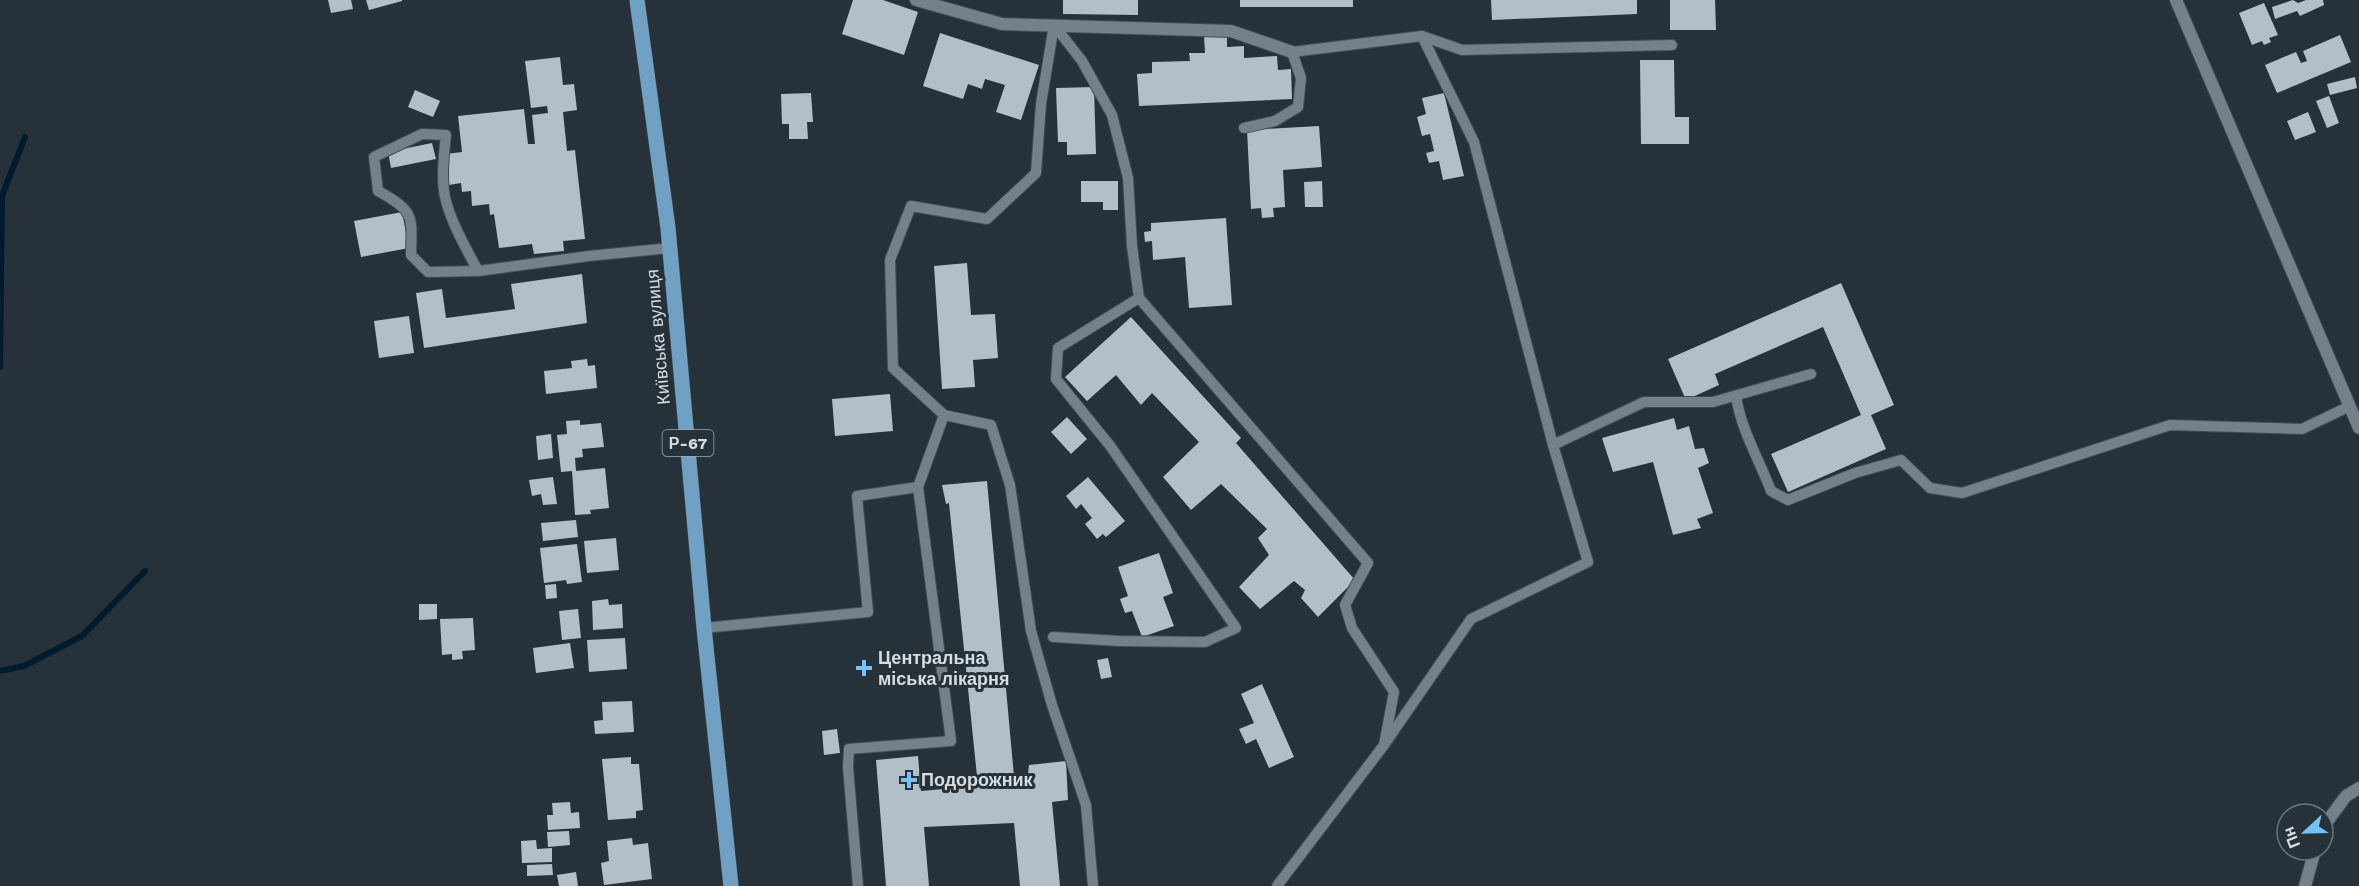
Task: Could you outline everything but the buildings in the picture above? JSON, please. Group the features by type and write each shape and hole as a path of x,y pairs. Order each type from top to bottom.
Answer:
{"main road":[{"name":"Київська вулиця","path":"636,0 670,248 704,628 731,886"}],"street":[{"path":"916,0 1002,24 1231,31 1292,52"},
{"path":"2176,0 2359,428"},
{"path":"2335,811 2346,796 2359,788"},
{"path":"2305,886 2311,862"}],"lane":[{"path":"1054,26 1082,61 1112,115 1128,178 1132,246 1140,298 1368,563 1345,605 1352,628 1394,692 1384,745"},
{"path":"1054,26 1041,104 1036,173 987,219 910,206 890,260 893,368 944,415 991,424 1011,485 1031,631 1052,705 1086,805 1093,886"},
{"path":"1277,886 1384,745 1471,619 1588,562 1553,445 1474,142 1422,36"},
{"path":"1244,128 1275,121 1298,107 1301,78 1292,52 1422,36 1462,50 1672,45"},
{"path":"478,271 461,238 445,196 443,159 446,135 422,134 374,157 378,191 400,203 412,221 411,255 428,272 478,271 670,248"},
{"path":"1053,637 1119,641 1205,642 1236,628 1111,447 1056,379 1059,348 1140,298"},
{"path":"1553,445 1644,402 1713,402 1811,374"},
{"path":"1736,396 1739,414 1748,439 1760,461 1771,491 1788,500 1855,473 1901,460 1930,488 1962,493 2170,425 2302,429 2350,406"},
{"path":"858,886 848,767 849,749 951,741 918,487 944,415"},
{"path":"704,628 868,612 857,496 918,487"}],"waterway":[{"path":"0,367 2,196 25,137"},
{"path":"0,671 24,666 82,636 145,571"}],"place":[{"name":"Центральна міська лікарня","path":"864,668"},
{"name":"Подорожник","path":"909,780"}]}
